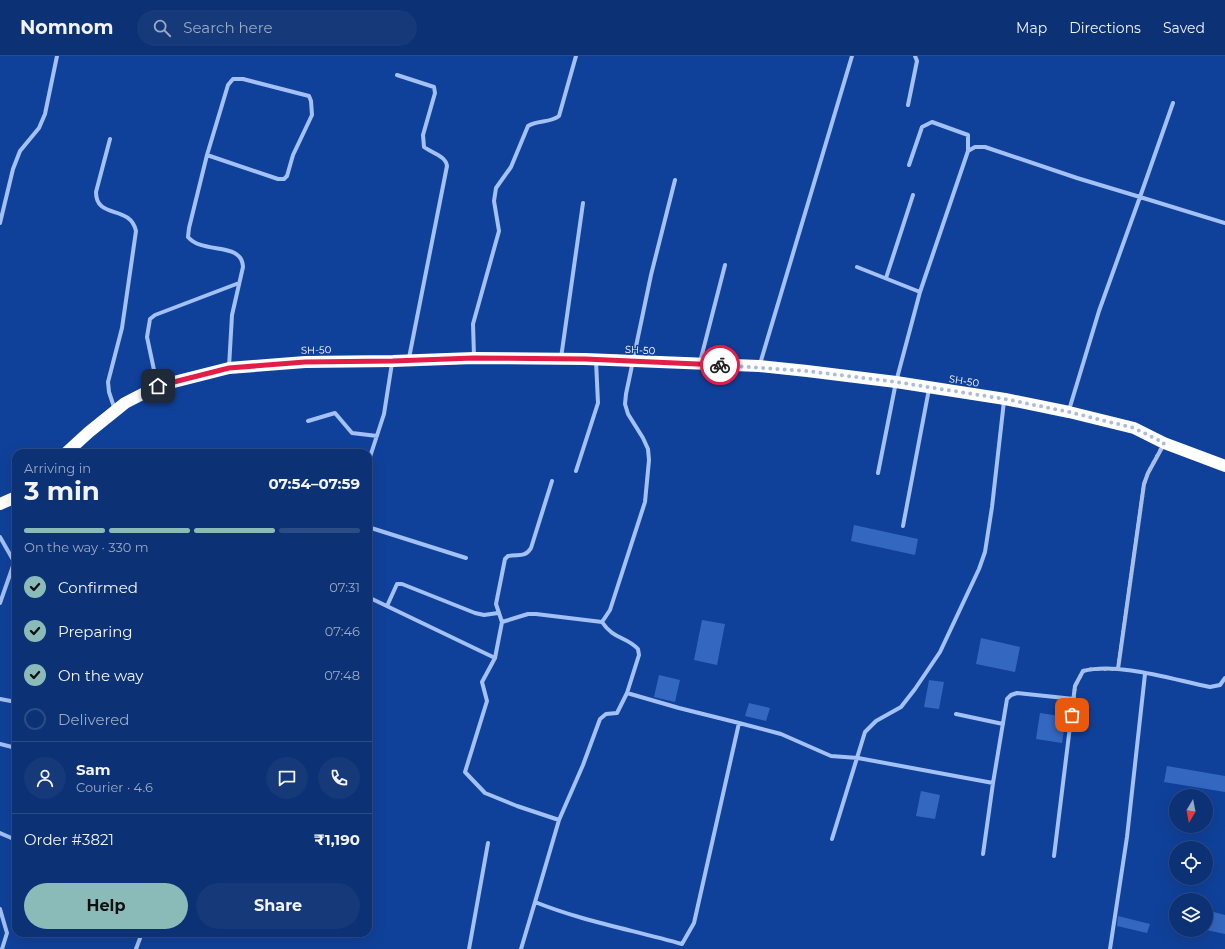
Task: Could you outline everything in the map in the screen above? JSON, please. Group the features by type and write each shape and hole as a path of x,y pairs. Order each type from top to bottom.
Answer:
{"highway":[{"name":"SH-50","path":"70,449 115,410 125,403 158,386 229,368 305,362 408,361 474,358 596,359 632,362 759,366 896,382 1005,399 1069,412 1134,428 1164,443 1225,466"},
{"path":"0,504 12,499"}],"street":[{"path":"0,223 13,169 20,150 39,128 45,114 57,56"},
{"path":"474,358 473,324 499,231 494,200 496,188 511,167 528,126 534,122 553,120 559,116 576,56"},
{"path":"759,366 852,56"},
{"path":"908,105 918,61 916,56"},
{"path":"397,75 434,87 435,93 422,141 424,147 442,157 447,162 448,166 408,361"},
{"path":"207,155 278,180 284,179 287,176 293,155 312,115 309,96 243,79 233,79 228,85 207,155 188,237 193,242 201,246 234,251 243,261 232,315 229,368"},
{"path":"1069,412 1099,311 1173,103"},
{"path":"878,473 896,382 920,292 968,151 968,135 932,122 922,127 909,165"},
{"path":"110,139 96,192 96,201 99,205 128,217 134,223 136,231 122,328 108,382 109,392 115,410"},
{"path":"968,151 975,147 985,147 1077,178 1225,223"},
{"path":"602,622 610,610 645,502 649,460 648,449 628,414 625,404 632,362 675,180"},
{"path":"886,278 913,195"},
{"path":"561,359 583,203"},
{"path":"700,364 725,265"},
{"path":"857,267 920,292"},
{"path":"158,386 147,338 150,319 155,315 239,283"},
{"path":"576,471 598,403 596,359"},
{"path":"372,451 384,414 393,361"},
{"path":"902,526 930,387"},
{"path":"832,839 865,732 876,720 901,707 940,652 979,569 985,552 992,507 1005,399"},
{"path":"308,421 335,413 352,433 377,436"},
{"path":"1118,669 1144,484 1148,473 1164,443"},
{"path":"552,480 531,548 528,553 523,556 512,555 505,559 496,599 498,613 502,622 495,658 482,682 487,701 465,772 484,793 558,820"},
{"path":"372,529 466,558"},
{"path":"1,540 12,559"},
{"path":"0,603 12,572"},
{"path":"387,606 396,584 402,584 475,613 484,615 498,613"},
{"path":"372,599 495,658"},
{"path":"502,622 528,614 602,622 611,634 633,644 638,649 639,655 627,693 617,713 606,714 600,718 583,765 558,820 521,949"},
{"path":"1054,856 1075,686 1083,671 1092,669 1118,669 1210,687 1220,685 1225,678"},
{"path":"1110,949 1127,837 1145,674"},
{"path":"627,693 781,734 831,756 858,758 993,783"},
{"path":"983,854 993,783 1008,699 1011,695 1017,693 1074,699"},
{"path":"0,699 12,701"},
{"path":"956,714 1003,724"},
{"path":"535,902 566,915 614,925 682,944 694,923 739,723"},
{"path":"0,744 12,747"},
{"path":"0,833 12,838"},
{"path":"469,949 488,843"},
{"path":"0,909 7,933 2,949"},
{"path":"136,949 140,937"}],"building":[{"path":"854,525 918,539 915,555 851,541"},
{"path":"702,620 725,624 717,665 694,660"},
{"path":"981,638 1020,647 1015,672 976,664"},
{"path":"659,675 680,680 675,702 654,697"},
{"path":"929,680 944,682 939,709 924,707"},
{"path":"749,703 770,708 766,721 745,716"},
{"path":"1040,713 1066,717 1062,743 1036,739"},
{"path":"1167,766 1225,776 1225,792 1213,789 1164,782"},
{"path":"921,791 940,795 935,819 916,816"},
{"path":"1213,912 1225,915 1225,934 1213,931"},
{"path":"1118,916 1150,924 1147,933 1117,926"}],"way so far":[{"path":"720,365 759,366 807,371 896,382 1005,399 1069,412 1134,428 1164,443 1148,473 1144,484 1118,669 1092,669 1083,671 1075,686 1072,715"}],"route":[{"path":"158,386 229,368 305,362 474,358 585,359 720,365"}]}
